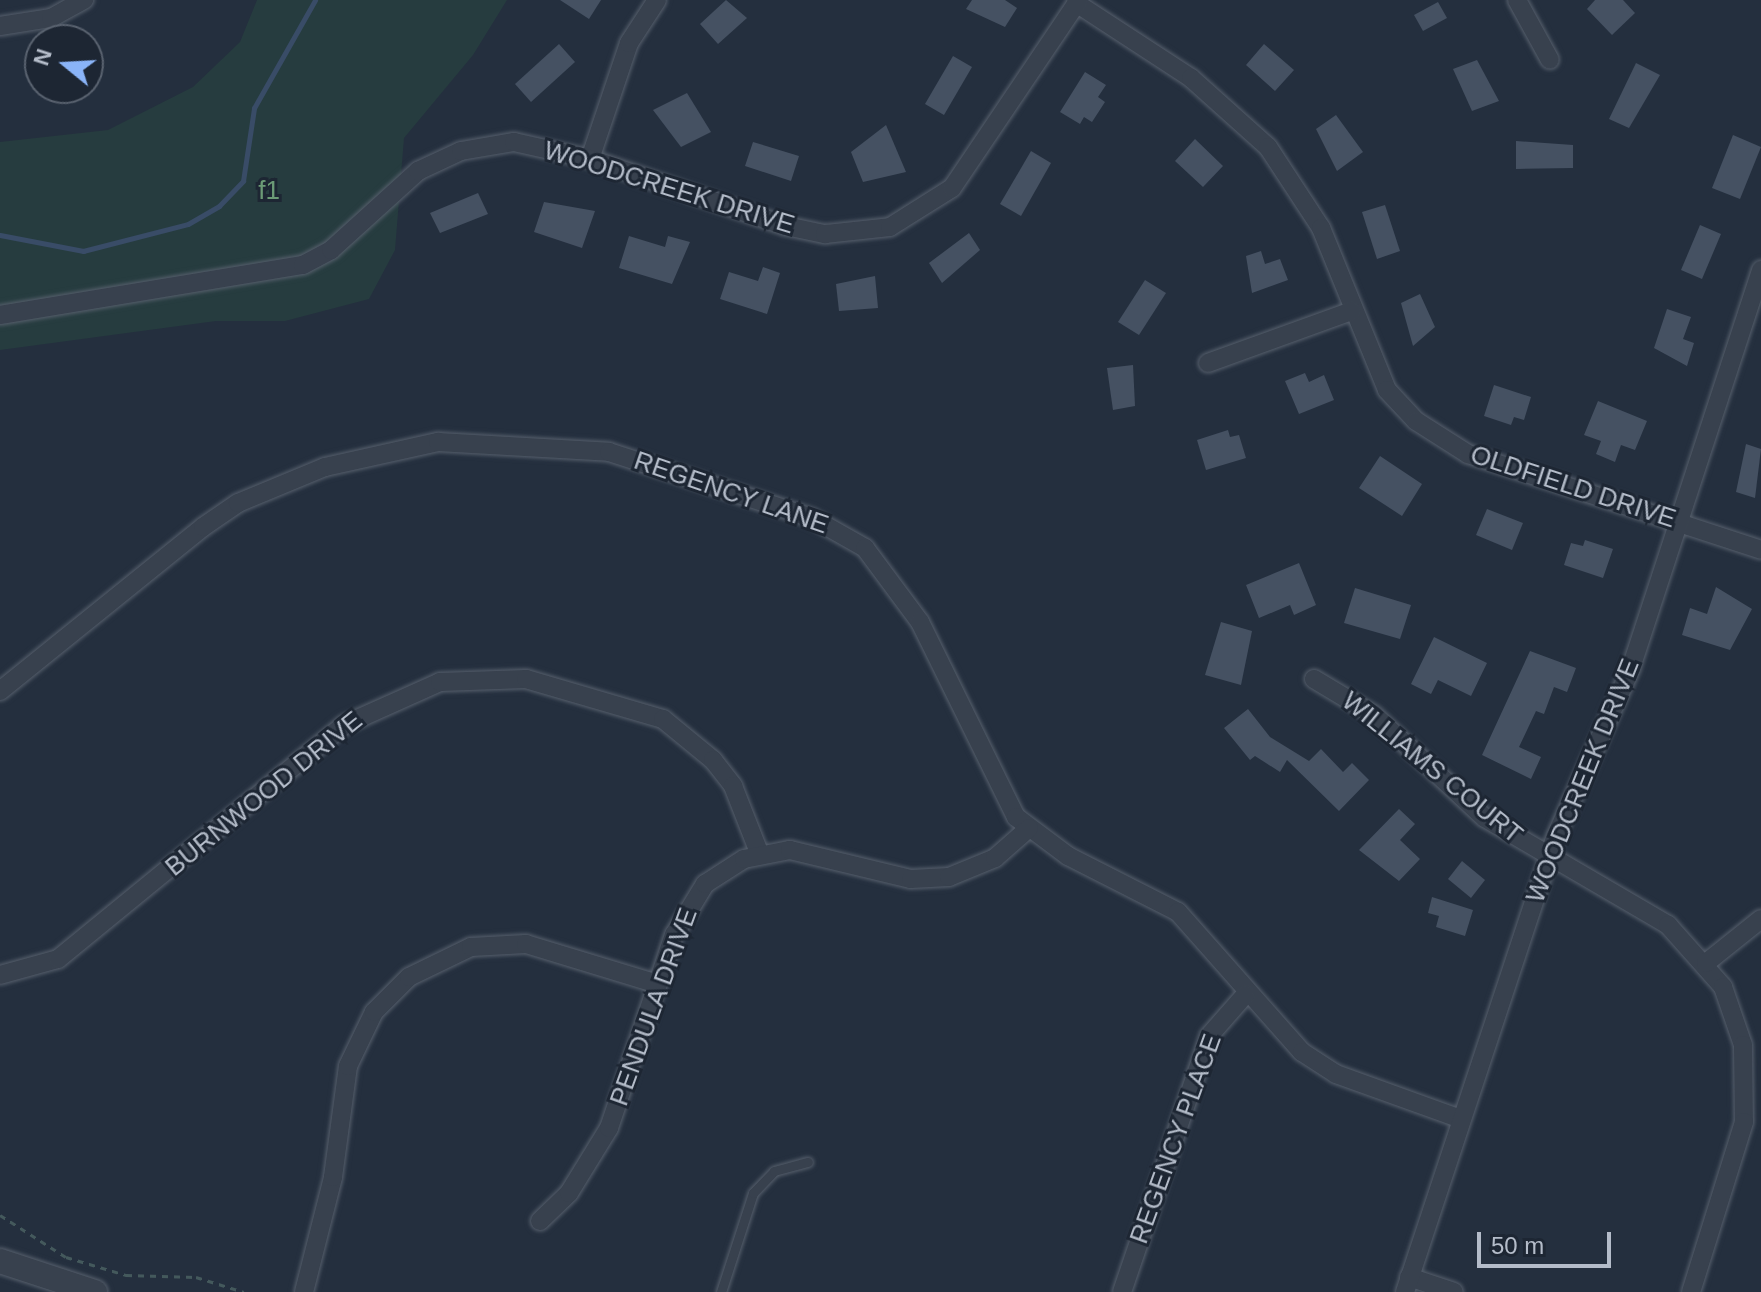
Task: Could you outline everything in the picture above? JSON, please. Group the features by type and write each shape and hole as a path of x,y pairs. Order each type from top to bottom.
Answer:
{"street":[{"path":"0,26 51,18 84,0"},
{"path":"590,159 629,43 657,0"},
{"path":"1517,0 1550,60"},
{"name":"WOODCREEK DRIVE","path":"0,315 303,265 331,250 418,171 461,151 514,142 590,159 786,226 825,234 890,227 952,188 1078,2"},
{"name":"OLDFIELD DRIVE","path":"1078,2 1203,87 1268,147 1321,228 1352,311 1387,390 1449,444 1761,550"},
{"name":"WOODCREEK DRIVE","path":"1407,1285 1549,857 1612,720 1761,270"},
{"path":"1208,363 1352,311"},
{"name":"REGENCY LANE","path":"0,691 203,527 268,490 325,467 438,442 571,446 812,518 865,548 901,587 986,768 1029,828 1178,912 1245,995 1336,1074 1461,1119"},
{"name":"BURNWOOD DRIVE","path":"0,975 58,959 344,725 440,682 526,679 663,719 713,760 733,786 760,855"},
{"name":"WILLIAMS COURT","path":"1314,679 1358,702 1485,818 1549,857 1637,904 1706,963"},
{"name":"PENDULA DRIVE","path":"540,1221 569,1193 609,1128 658,984 695,896 723,870 760,855 810,852 930,879 995,858 1029,828"},
{"path":"1691,1292 1732,1167 1746,1080 1735,1015 1706,963 1761,919"},
{"path":"304,1292 330,1191 348,1066 374,1012 409,977 471,947 526,944 658,984"},
{"name":"REGENCY PLACE","path":"1122,1292 1209,1036 1245,995"},
{"path":"0,1261 95,1292"},
{"path":"1407,1285 1454,1292"}],"lane":[{"path":"721,1292 753,1193 774,1171 808,1162"}],"path":[{"path":"0,1215 66,1257 126,1275 196,1277 244,1292"}],"green space":[{"name":"f1","path":"257,0 507,0 473,55 404,138 395,250 369,299 285,321 216,321 0,350 0,142 108,130 193,87 240,42"}],"building":[{"path":"560,0 601,0 589,19"},
{"path":"726,0 747,18 718,44 700,24"},
{"path":"972,0 1005,0 1017,8 1005,27 966,9"},
{"path":"1595,0 1623,0 1635,13 1612,35 1587,9"},
{"path":"1438,2 1447,18 1423,31 1414,15"},
{"path":"559,44 575,62 531,102 515,84"},
{"path":"1264,44 1294,70 1275,91 1246,65"},
{"path":"953,56 972,67 944,115 925,104"},
{"path":"1477,60 1499,101 1472,111 1453,69"},
{"path":"1636,63 1660,75 1629,128 1609,119"},
{"path":"1085,72 1106,85 1098,97 1105,102 1092,122 1084,117 1080,124 1060,112"},
{"path":"687,93 711,132 681,147 653,110"},
{"path":"1336,115 1363,152 1337,171 1316,129"},
{"path":"886,125 906,172 863,182 851,152"},
{"path":"1733,135 1761,147 1740,199 1712,188"},
{"path":"1195,139 1223,166 1203,187 1175,161"},
{"path":"1516,141 1573,145 1573,168 1516,169"},
{"path":"753,142 799,156 791,181 745,166"},
{"path":"1031,151 1051,163 1021,216 1000,204"},
{"path":"478,193 488,214 440,233 430,213"},
{"path":"544,202 595,211 582,248 534,232"},
{"path":"1385,205 1400,251 1377,259 1362,212"},
{"path":"1700,225 1721,234 1702,279 1681,270"},
{"path":"969,233 980,250 942,283 929,263"},
{"path":"629,236 665,247 668,236 690,242 672,284 619,268"},
{"path":"1261,251 1265,264 1280,259 1288,280 1252,293 1246,256"},
{"path":"763,267 780,273 767,314 720,299 729,272 758,281"},
{"path":"875,276 878,308 839,311 836,284"},
{"path":"1145,280 1166,293 1139,335 1118,322"},
{"path":"1420,294 1435,327 1413,346 1401,303"},
{"path":"1667,309 1691,317 1683,339 1694,343 1687,366 1654,348"},
{"path":"1133,365 1135,406 1113,410 1107,368"},
{"path":"1305,373 1309,382 1324,375 1334,400 1299,414 1285,381"},
{"path":"1494,385 1531,397 1524,420 1514,417 1511,425 1484,416"},
{"path":"1598,401 1647,421 1635,450 1621,445 1615,462 1596,454 1601,441 1584,435"},
{"path":"1228,430 1230,437 1239,435 1246,458 1206,470 1197,440"},
{"path":"1746,444 1761,449 1755,498 1736,492"},
{"path":"1380,456 1422,484 1402,516 1359,488"},
{"path":"1487,509 1523,523 1512,550 1476,535"},
{"path":"1585,540 1613,549 1603,578 1564,565 1571,543 1583,546"},
{"path":"1299,563 1316,605 1294,615 1290,605 1259,618 1246,585"},
{"path":"1716,587 1752,609 1730,650 1682,635 1690,608 1707,614"},
{"path":"1355,588 1411,605 1400,639 1344,623"},
{"path":"1221,622 1252,631 1241,685 1205,675"},
{"path":"1434,637 1487,663 1471,696 1438,680 1431,694 1411,684"},
{"path":"1530,651 1576,668 1567,692 1554,687 1544,714 1536,711 1519,747 1541,757 1531,779 1482,755"},
{"path":"1248,709 1270,737 1309,761 1321,749 1343,772 1352,763 1369,780 1339,811 1287,760 1280,772 1255,756 1250,760 1224,728"},
{"path":"1399,809 1415,824 1400,840 1420,859 1399,881 1359,850"},
{"path":"1462,861 1485,880 1471,898 1448,879"},
{"path":"1432,897 1473,910 1465,936 1436,927 1439,916 1428,913"}],"waterway":[{"path":"0,235 83,251 188,224 219,206 243,181 254,108 315,0"}]}
